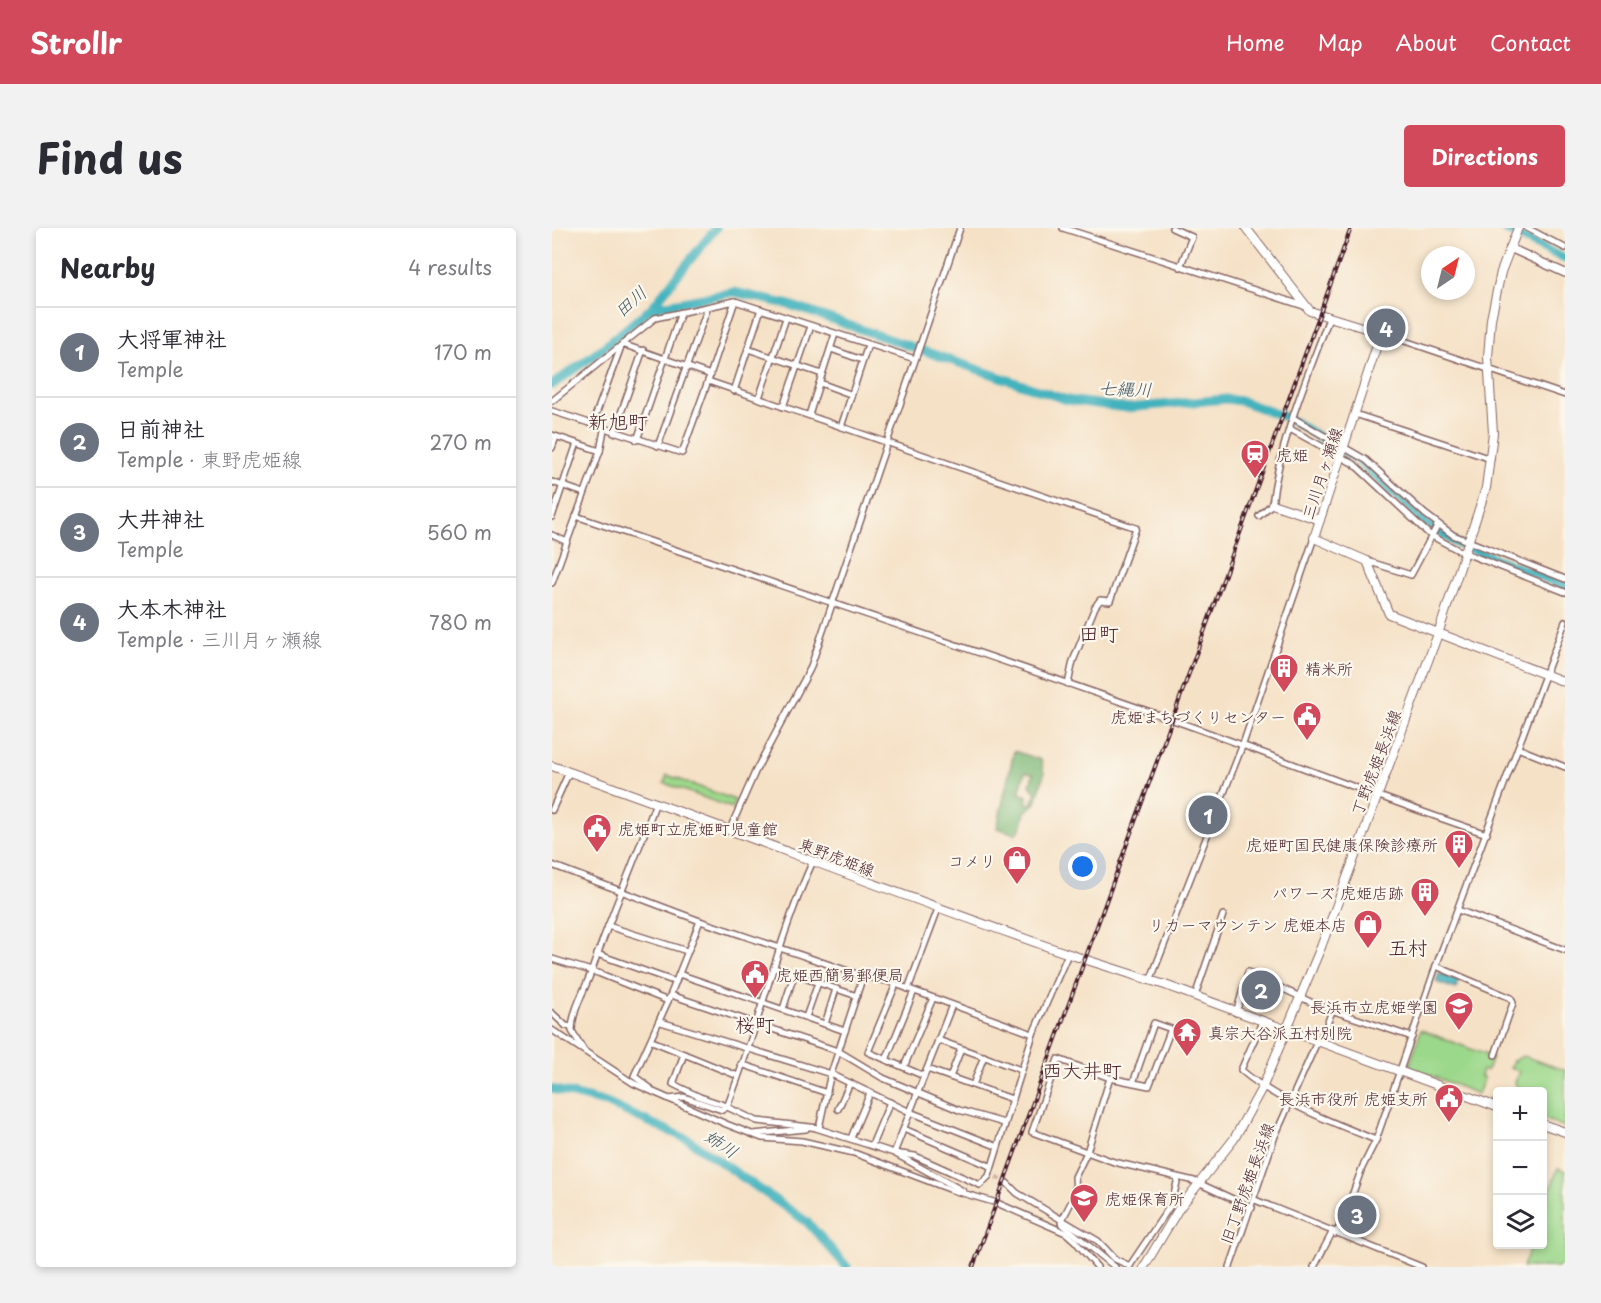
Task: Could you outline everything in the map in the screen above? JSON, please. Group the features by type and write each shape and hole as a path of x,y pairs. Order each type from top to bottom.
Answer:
{"main road":[{"path":"1245,228 1304,306 1313,313 1381,333"},
{"name":"丁野虎姫長浜線","path":"1144,1267 1178,1210 1234,1139 1263,1086 1438,634 1486,488 1493,433 1489,370 1491,319 1501,272 1518,228"},
{"name":"三川月ヶ瀬線","path":"1367,561 1314,538 1381,333"},
{"path":"1272,504 1320,520"},
{"path":"1367,561 1386,612 1565,682"},
{"name":"東野虎姫線","path":"552,766 730,829 938,909 1078,957"},
{"path":"1087,960 1195,996 1236,1013 1493,1106"},
{"path":"1547,1126 1565,1132"}],"street":[{"path":"730,829 756,770 810,669 960,228"},
{"path":"1063,228 1304,306"},
{"path":"1172,228 1192,237 1180,267"},
{"path":"1527,228 1565,248"},
{"path":"1511,246 1565,273"},
{"path":"552,401 655,318 735,301 916,359"},
{"path":"552,411 604,430 682,453 735,301"},
{"path":"658,446 708,307"},
{"path":"734,391 761,309"},
{"path":"637,440 681,312"},
{"path":"759,398 786,318"},
{"path":"1259,516 1272,504 1274,483 1293,417 1329,318"},
{"path":"783,406 811,326"},
{"path":"1381,333 1565,395"},
{"path":"809,415 835,334"},
{"path":"622,344 665,357 711,375"},
{"path":"592,425 622,344"},
{"path":"841,427 868,345"},
{"path":"748,349 822,374"},
{"path":"831,349 862,360"},
{"path":"614,433 643,350"},
{"path":"708,381 1136,528 1110,601 1100,600 1095,607 1073,661 1068,684"},
{"path":"820,383 850,394"},
{"path":"1355,414 1491,459"},
{"path":"1293,417 1366,460 1453,535 1565,579"},
{"path":"1290,429 1354,464 1430,535 1466,553 1565,592"},
{"path":"552,583 600,451 604,430"},
{"path":"552,448 554,436 600,451"},
{"path":"552,517 577,443"},
{"path":"552,482 584,492"},
{"path":"576,516 1243,744 1487,834"},
{"path":"1367,561 1411,576 1430,535 1438,524"},
{"path":"552,535 567,542"},
{"path":"1150,981 1243,744 1314,538"},
{"path":"1314,1267 1342,1223 1362,1168 1376,1140 1436,966 1520,749 1565,622"},
{"path":"1520,749 1565,767"},
{"path":"552,810 569,772"},
{"path":"586,1053 576,1039 572,1027 597,954 624,892 656,802"},
{"path":"669,1099 679,1096 723,1110 727,1106 782,948 795,902 813,861"},
{"path":"552,865 700,921 863,976 896,984 1033,1034"},
{"path":"886,1060 938,909"},
{"path":"1458,910 1565,950"},
{"path":"1195,996 1223,915"},
{"path":"656,1093 634,1076 661,1022 700,921"},
{"path":"608,927 687,951"},
{"path":"597,954 676,982"},
{"path":"894,1153 915,1156 976,1185 992,1177 990,1166 1033,1034 1068,954"},
{"path":"552,959 838,1051 883,1078 959,1110 1004,1123"},
{"path":"1436,966 1511,998 1513,1003 1495,1055"},
{"path":"775,968 857,996"},
{"path":"1236,1013 1248,972 1332,1011 1412,1037"},
{"path":"679,974 845,1031"},
{"path":"783,1009 794,975"},
{"path":"819,1128 831,1074 863,976"},
{"path":"806,1017 818,983"},
{"path":"896,984 868,1053 924,1076"},
{"path":"825,1024 836,989"},
{"path":"904,1067 933,998"},
{"path":"894,1153 952,1005"},
{"name":"旧丁野虎姫長浜線","path":"1230,1267 1255,1200 1275,1136 1332,1011"},
{"path":"552,1013 566,1026 572,1027"},
{"path":"661,1022 831,1074 910,1112 996,1146"},
{"path":"1262,1022 1241,1070 1263,1086 1376,1140"},
{"path":"1133,1083 1154,1023 1171,1029 1149,1086 1133,1083 1110,1077 1058,1059 1032,1132 1114,1162 1198,1184 1252,1208"},
{"path":"552,1030 633,1083 762,1138 802,1141 854,1153 997,1203 1066,1233 1097,1267"},
{"path":"938,1040 1021,1070"},
{"path":"652,1041 738,1076"},
{"path":"950,1077 961,1048"},
{"path":"684,1054 674,1084 700,1097 727,1106 756,1121 819,1128 872,1145 894,1153 970,1195"},
{"path":"973,1085 984,1056"},
{"path":"741,1064 827,1093"},
{"path":"927,1069 1011,1099"},
{"path":"1110,1077 1087,1152 1075,1178 1076,1193 1061,1224 1115,1267"},
{"path":"838,1110 850,1083"},
{"path":"851,1138 870,1093"},
{"path":"872,1145 890,1102"},
{"path":"752,1134 819,1128"},
{"path":"904,1129 990,1166"},
{"path":"1007,1183 1017,1193 1098,1241 1115,1259 1130,1266 1172,1203 1178,1178"},
{"path":"1255,1200 1422,1267"},
{"path":"1082,1248 1089,1244"}],"green space":[{"path":"1014,751 1041,760 1044,774 1036,803 1025,812 1021,828 1015,834 997,828","holes":["1025,772 1033,774 1030,785 1036,793 1031,804 1026,803 1027,796 1019,793"]},
{"path":"667,775 735,800 732,808 664,783"},
{"path":"1421,1030 1492,1057 1487,1071 1482,1070 1480,1076 1484,1078 1478,1094 1409,1067"},
{"path":"1523,1056 1565,1070 1565,1127 1547,1120 1547,1087 1517,1087 1515,1082 1519,1071 1510,1068 1513,1061"},
{"path":"1558,1168 1565,1171 1565,1267 1523,1267 1530,1249 1547,1249 1547,1200"}],"water":[{"path":"1439,973 1459,980 1456,989 1436,982"}],"waterway":[{"name":"田川","path":"552,385 598,352 651,308 716,228"},
{"name":"田川","path":"1502,228 1565,259"},
{"name":"七縄川","path":"651,308 734,292 790,305 1067,400 1126,408 1226,399 1241,401 1288,418 1357,460 1423,521 1456,543 1565,586"},
{"name":"姉川","path":"552,1089 604,1102 689,1140 807,1222 847,1267"}],"tunnel":[{"path":"996,1177 1007,1183"}],"railway":[{"path":"973,1267 1351,228"}],"place":[{"name":"大本木神社","path":"1386,328"},
{"name":"虎姫","path":"1255,480"},
{"name":"精米所","path":"1284,694"},
{"name":"虎姫まちづくりセンター","path":"1307,742"},
{"name":"大将軍神社","path":"1208,815"},
{"name":"虎姫町立虎姫町児童館","path":"597,854"},
{"name":"虎姫町国民健康保険診療所","path":"1459,870"},
{"name":"コメリ","path":"1017,886"},
{"name":"パワーズ 虎姫店跡","path":"1425,918"},
{"name":"リカーマウンテン 虎姫本店","path":"1368,950"},
{"name":"日前神社","path":"1261,990"},
{"name":"虎姫西簡易郵便局","path":"755,1000"},
{"name":"長浜市立虎姫学園","path":"1459,1032"},
{"name":"真宗大谷派五村別院","path":"1187,1058"},
{"name":"長浜市役所 虎姫支所","path":"1449,1124"},
{"name":"大井神社","path":"1357,1215"},
{"name":"虎姫保育所","path":"1084,1224"}],"district":[{"name":"新旭町","path":"618,421"},
{"name":"田町","path":"1099,633"},
{"name":"五村","path":"1408,947"},
{"name":"桜町","path":"755,1024"},
{"name":"西大井町","path":"1082,1070"}]}
